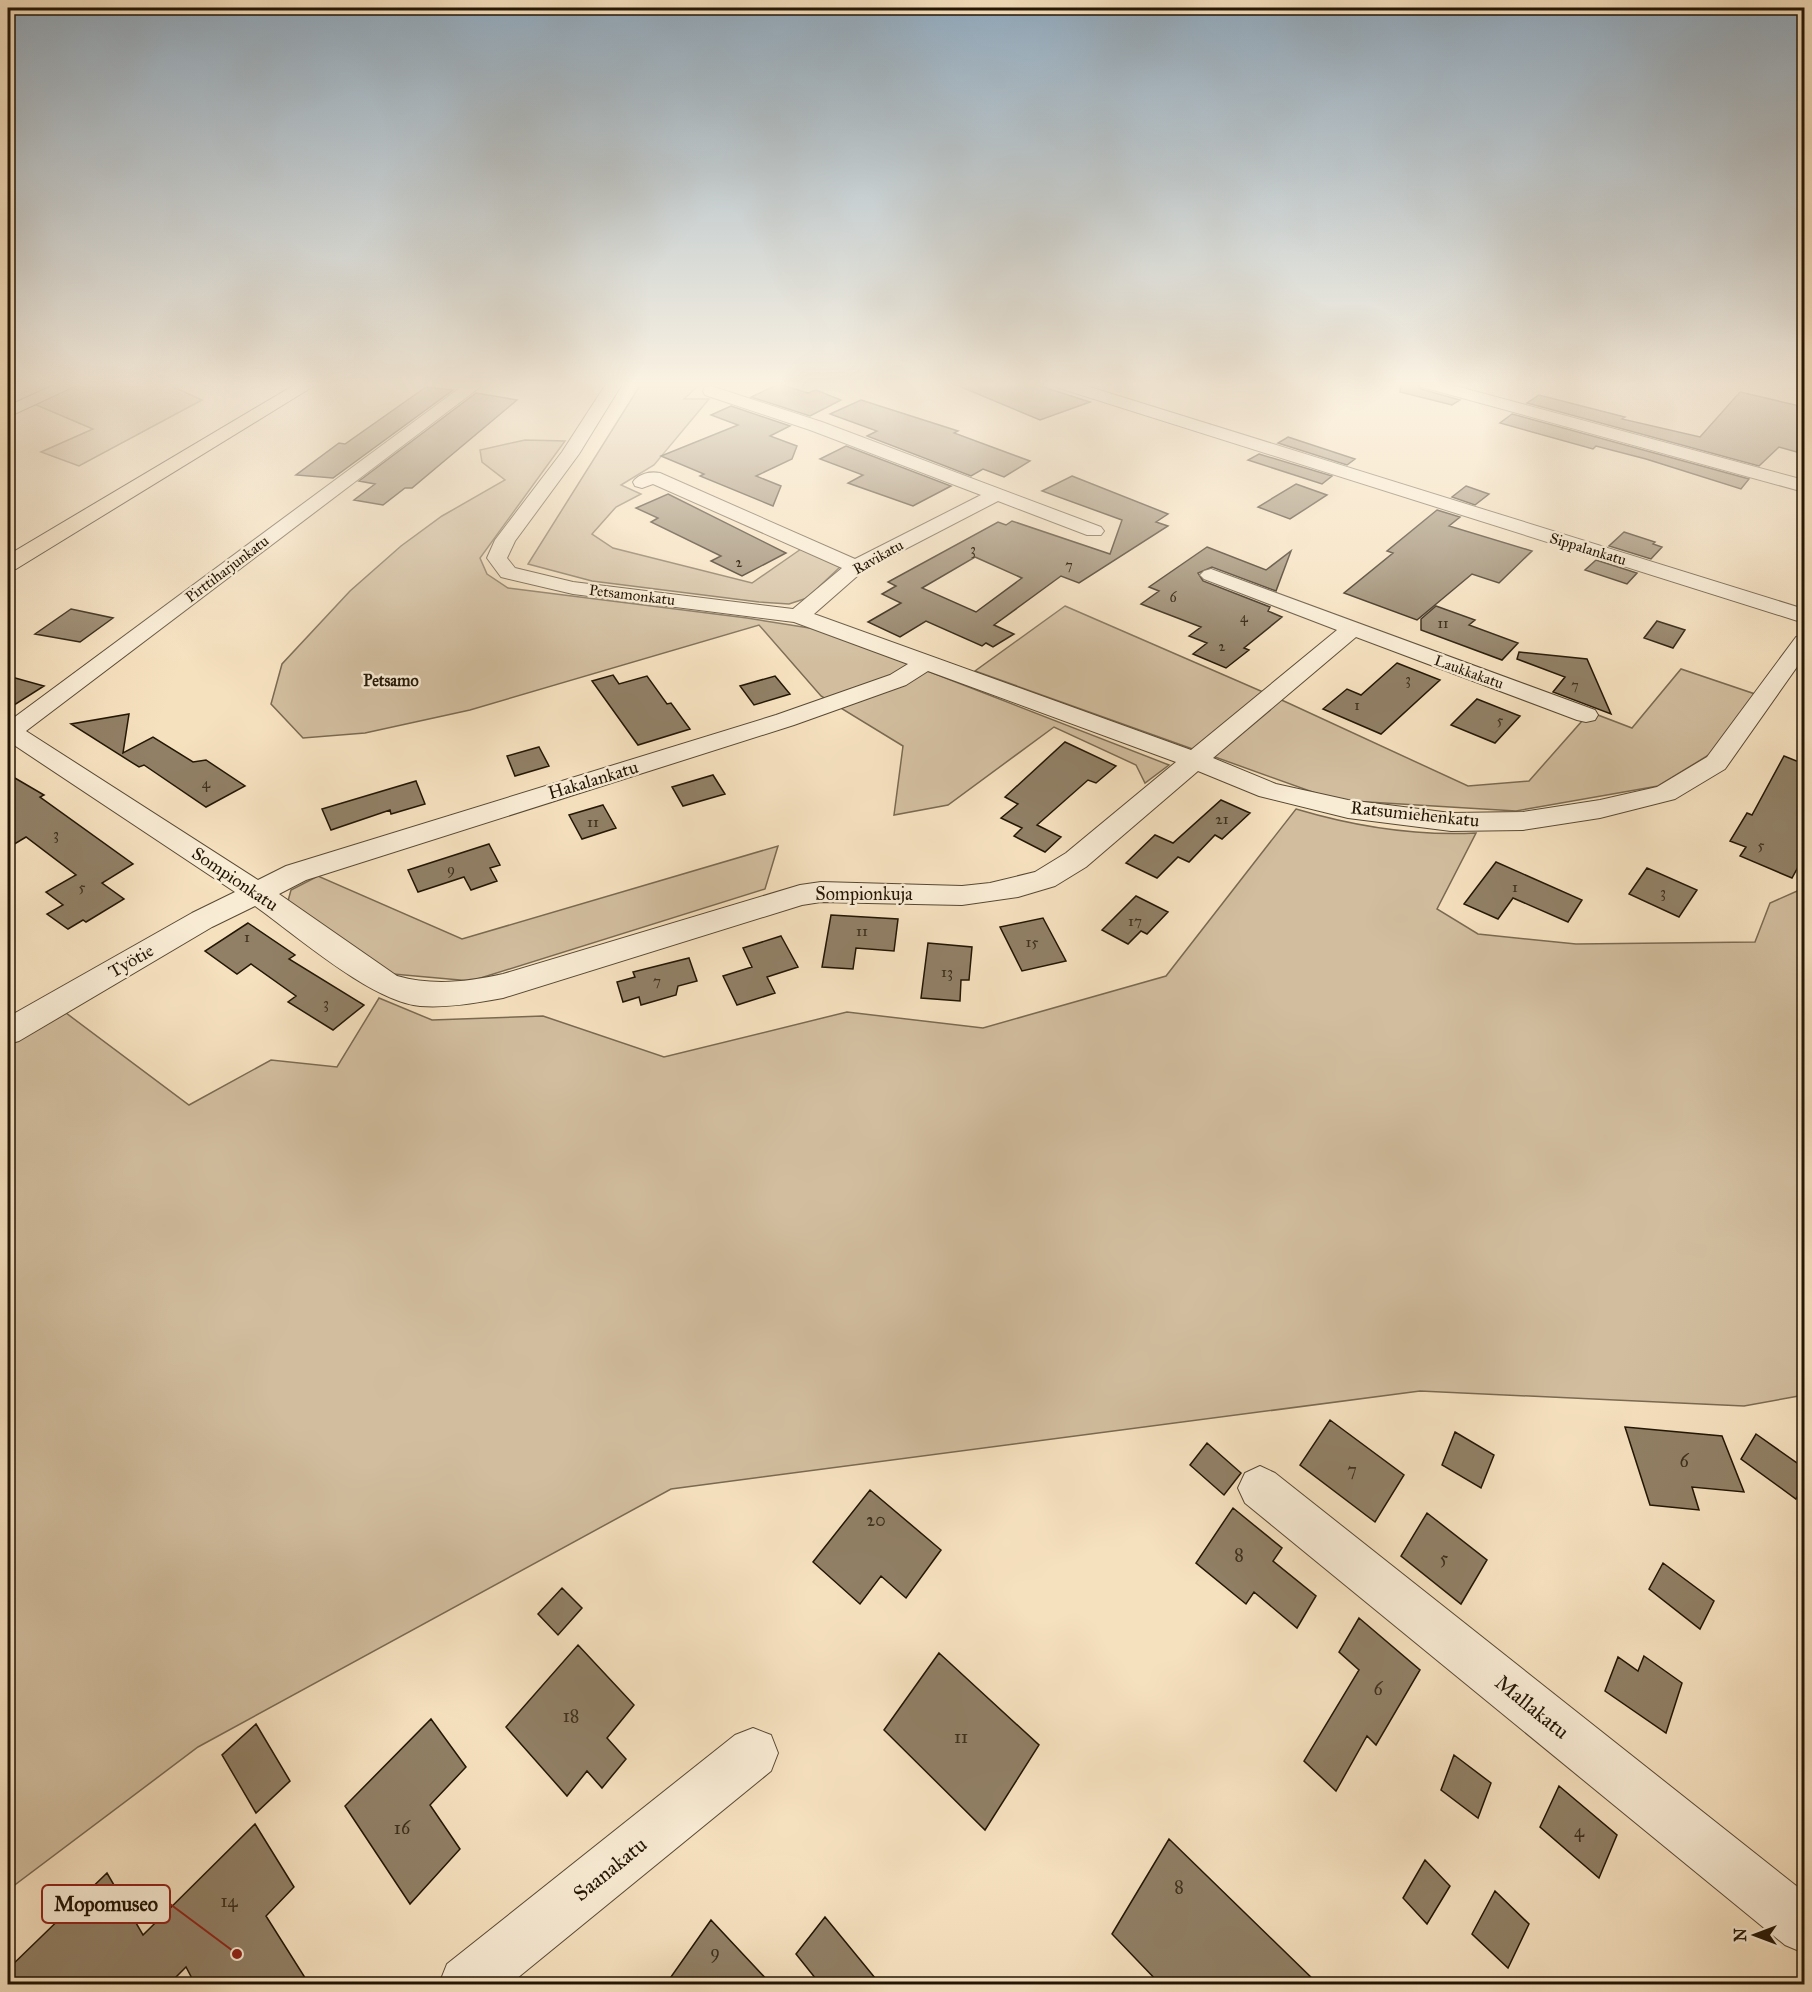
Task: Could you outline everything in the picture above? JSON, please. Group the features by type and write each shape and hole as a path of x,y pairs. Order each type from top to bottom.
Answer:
{"main road":[{"path":"60,510 117,477"},
{"path":"10,560 151,477"}],"street":[{"name":"Pirttiharjunkatu","path":"9,732 351,477"},
{"name":"Petsamonkatu","path":"553,477 505,540 497,558 508,573 573,588 798,616 974,680"},
{"path":"642,482 653,477 856,567"},
{"path":"952,477 1094,531"},
{"name":"Sippalankatu","path":"1359,477 1804,616"},
{"path":"1771,477 1804,486"},
{"name":"Ravikatu","path":"798,616 856,567 998,494"},
{"name":"Laukkakatu","path":"1211,575 1586,715"},
{"path":"1194,760 1353,628"},
{"name":"Ratsumiehenkatu","path":"974,680 1194,760 1268,790 1348,809 1451,822 1523,821 1600,809 1666,793 1716,763 1804,642"},
{"name":"Hakalankatu","path":"256,892 296,873 785,720 898,680 927,662"},
{"name":"Sompionkatu","path":"9,732 256,892 386,984 419,994 469,993"},
{"name":"Sompionkuja","path":"469,993 513,982 800,895 820,892 967,896 1008,890 1047,878 1076,860 1194,760"},
{"name":"Työtie","path":"8,1032 202,920 256,892"},
{"name":"Mallakatu","path":"1260,1488 1804,1926"},
{"name":"Saanakatu","path":"467,1984 753,1752"}],"shaded area":[{"path":"501,477 539,477 480,558 487,574 508,588 747,618 822,630 1169,765 1145,783 1136,765 1054,727 948,805 894,815 903,746 821,696 759,625 470,710 365,733 303,738 271,704 282,664 350,591 401,546 442,516 505,480"},
{"path":"583,477 634,477 621,485 641,494 616,507 592,534 613,548 752,583 801,549 840,567 807,598 789,604 592,581 528,564"},
{"path":"1065,606 1286,702 1468,786 1529,781 1590,712 1632,728 1681,669 1755,694 1712,753 1658,786 1516,811 1335,800 975,671"},
{"path":"1296,809 1385,828 1431,833 1476,833 1437,909 1478,934 1576,944 1755,942 1770,903 1804,888 1804,1395 1744,1406 1420,1391 671,1489 198,1747 8,1890 8,1046 66,1013 189,1105 271,1060 337,1067 379,998 432,1020 543,1016 664,1057 847,1012 983,1028 1166,976"},
{"path":"778,846 765,889 471,981 393,974 288,901 291,890 318,876 462,939"}],"building":[{"path":"364,477 425,477 412,488 405,488 383,505 354,500 375,484 359,481"},
{"path":"702,477 758,477 781,486 773,506"},
{"path":"859,477 927,477 951,486 913,506 848,483"},
{"path":"1074,477 1168,514 1156,522 1168,526 1079,583 1061,576 994,625 1014,634 993,647 986,643 982,646 926,621 900,637 868,622 901,603 882,594 896,586 888,582 998,522 1006,525 1012,521 1110,554 1122,520 1042,491","holes":["975,557 1022,578 976,612 922,588"]},
{"path":"1300,477 1331,477 1322,484"},
{"path":"1703,477 1749,479 1741,489"},
{"path":"1296,484 1327,495 1290,519 1258,507"},
{"path":"1466,486 1489,494 1475,505 1452,497"},
{"path":"668,494 786,553 742,576 711,561 721,556 651,522 658,518 636,508"},
{"path":"1437,510 1460,517 1449,526 1532,551 1499,583 1472,574 1417,620 1344,593 1393,553 1387,551"},
{"path":"1624,532 1655,542 1653,544 1662,547 1651,559 1609,546"},
{"path":"1207,547 1266,570 1291,551 1276,591 1212,567 1198,573 1203,581 1270,607 1268,611 1282,617 1244,648 1249,650 1226,668 1193,654 1207,643 1189,636 1201,627 1141,604 1159,591 1149,587"},
{"path":"1596,560 1637,573 1627,584 1585,570"},
{"path":"1436,606 1475,620 1469,625 1518,643 1502,660 1421,630 1421,619"},
{"path":"71,609 113,618 80,642 35,634"},
{"path":"1657,621 1685,630 1673,648 1644,638"},
{"path":"1519,652 1587,659 1611,714 1553,692 1565,677 1517,659"},
{"path":"1397,663 1440,680 1381,734 1323,709 1347,689 1361,695"},
{"path":"613,675 619,684 647,676 667,704 671,703 690,729 638,745 592,681"},
{"path":"8,676 44,686 8,709"},
{"path":"775,676 790,694 754,705 740,686"},
{"path":"1477,699 1520,716 1495,743 1451,725"},
{"path":"129,714 123,753 153,737 193,762 206,760 245,786 206,807 144,765 139,767 71,724"},
{"path":"1065,742 1116,766 1096,783 1088,780 1037,825 1061,837 1045,852 1014,836 1022,828 1001,818 1018,804 1005,797"},
{"path":"539,747 549,766 515,776 507,756"},
{"path":"1784,756 1804,764 1804,856 1792,878 1740,856 1746,847 1730,841 1747,813 1752,815"},
{"path":"8,774 44,795 40,797 133,864 102,883 124,899 86,922 83,920 68,929 47,914 63,905 46,892 76,875 26,837 8,848"},
{"path":"713,775 725,794 683,806 672,787"},
{"path":"416,781 425,804 391,814 390,810 331,830 322,809"},
{"path":"1221,800 1250,813 1222,839 1215,835 1189,862 1178,857 1157,878 1126,863 1155,835 1173,843"},
{"path":"603,805 616,828 582,839 569,815"},
{"path":"489,844 500,865 490,868 497,881 471,890 464,877 418,892 408,870"},
{"path":"1496,862 1582,900 1568,922 1513,898 1498,919 1464,904"},
{"path":"1647,868 1697,890 1679,917 1629,894"},
{"path":"1136,896 1168,912 1147,934 1141,931 1128,944 1102,930"},
{"path":"831,915 898,919 894,951 856,948 853,969 822,967"},
{"path":"1043,918 1066,961 1022,971 1000,927"},
{"path":"248,923 295,955 289,959 364,1005 333,1030 288,1002 296,996 251,964 237,974 205,951"},
{"path":"781,936 798,967 767,977 775,993 737,1005 723,976 752,967 743,948"},
{"path":"928,943 972,947 969,980 961,980 960,1001 921,998"},
{"path":"689,958 697,981 678,986 676,995 641,1005 639,997 623,1002 617,982 635,977 633,972"},
{"path":"1330,1420 1404,1475 1375,1522 1300,1465"},
{"path":"1625,1427 1722,1436 1744,1492 1692,1487 1699,1510 1650,1505"},
{"path":"1455,1432 1494,1455 1481,1488 1442,1465"},
{"path":"1756,1434 1804,1468 1804,1483 1796,1499 1741,1459"},
{"path":"1207,1443 1241,1473 1224,1495 1190,1465"},
{"path":"870,1490 941,1550 906,1598 881,1576 860,1604 813,1562"},
{"path":"1233,1508 1282,1548 1273,1561 1316,1596 1297,1628 1254,1592 1246,1604 1196,1563"},
{"path":"1427,1513 1487,1560 1461,1604 1401,1556"},
{"path":"1663,1563 1714,1601 1700,1629 1649,1589"},
{"path":"562,1588 582,1608 558,1635 538,1614"},
{"path":"1359,1618 1420,1670 1376,1745 1367,1736 1336,1791 1304,1761 1359,1670 1339,1652"},
{"path":"578,1645 634,1705 607,1738 626,1759 602,1788 587,1771 567,1796 506,1727"},
{"path":"939,1653 1039,1745 985,1830 884,1730"},
{"path":"1644,1656 1682,1683 1666,1733 1605,1691 1618,1657 1638,1671"},
{"path":"431,1719 466,1767 430,1805 460,1849 410,1904 345,1806"},
{"path":"256,1724 290,1781 256,1813 222,1755"},
{"path":"1454,1755 1491,1783 1478,1818 1441,1790"},
{"path":"1559,1786 1617,1835 1599,1878 1540,1827"},
{"path":"255,1824 294,1887 266,1916 309,1984 195,1984 186,1967 169,1984 8,1984 8,1969 107,1873 143,1935"},
{"path":"1169,1839 1318,1984 1160,1984 1112,1934"},
{"path":"1425,1860 1450,1886 1427,1924 1403,1898"},
{"path":"1495,1891 1529,1924 1508,1968 1472,1934"},
{"path":"825,1917 880,1984 820,1984 796,1954"},
{"path":"711,1920 771,1984 666,1984"}],"place":[{"name":"Mopomuseo","path":"237,1954"}],"district":[{"name":"Petsamo","path":"391,680"}]}
